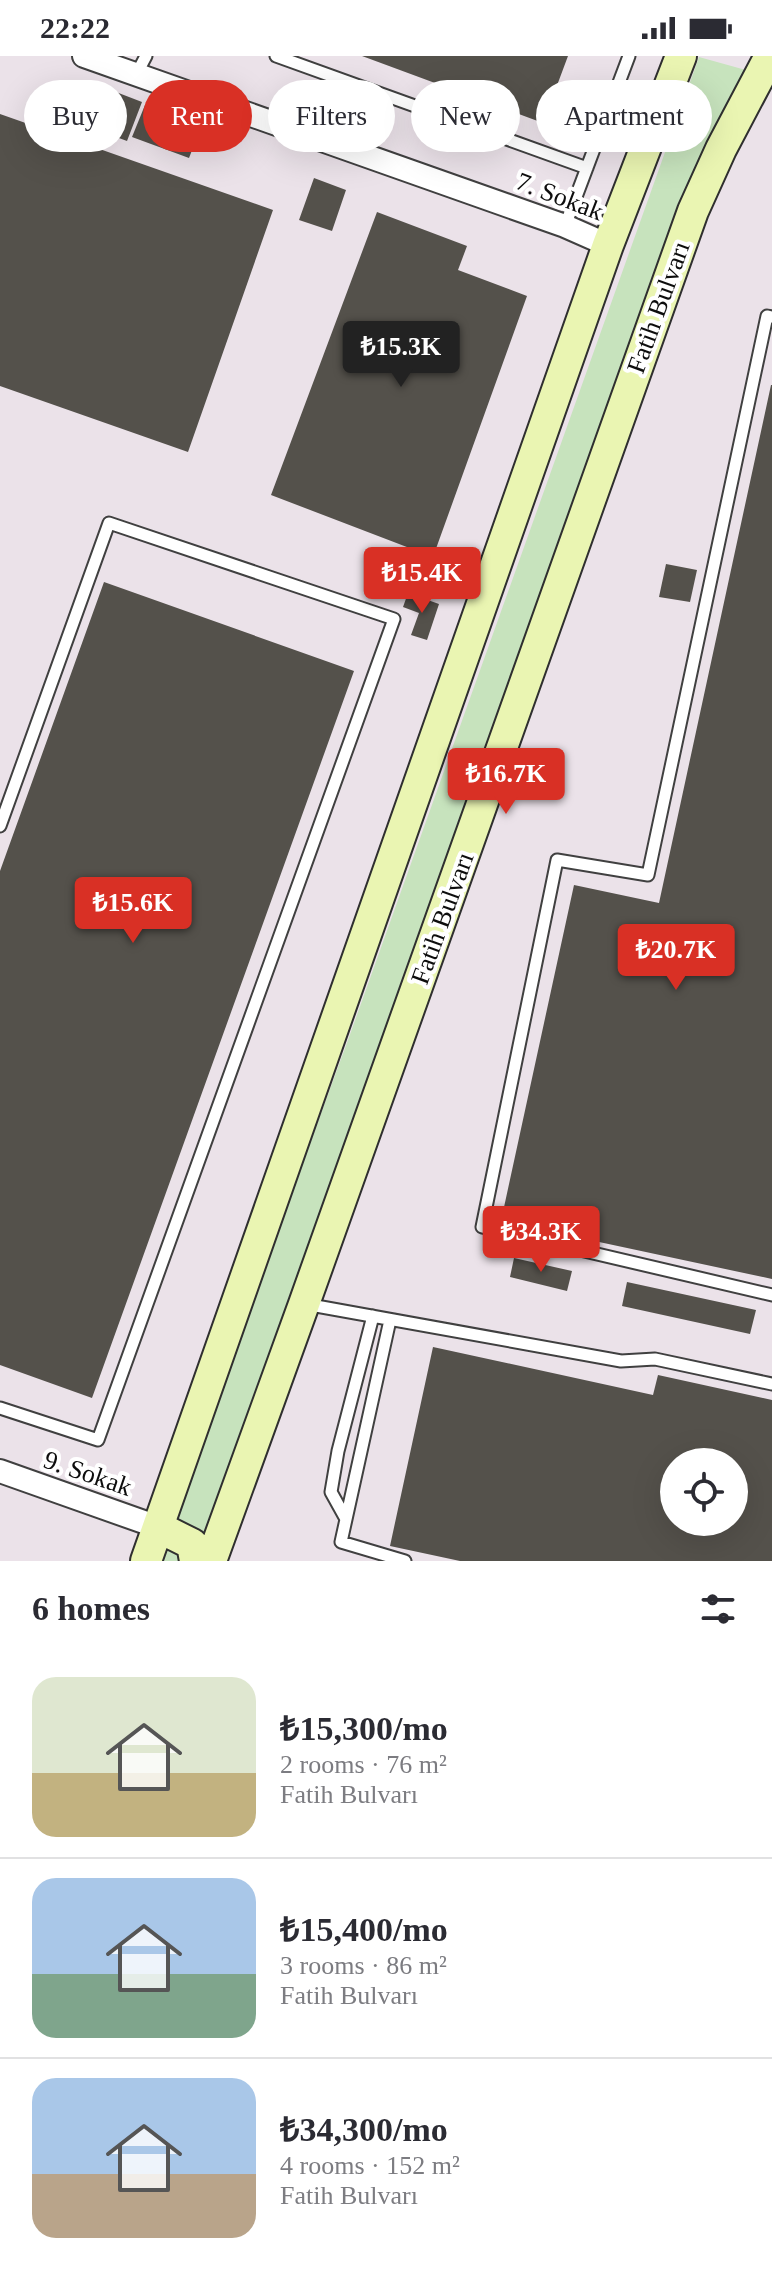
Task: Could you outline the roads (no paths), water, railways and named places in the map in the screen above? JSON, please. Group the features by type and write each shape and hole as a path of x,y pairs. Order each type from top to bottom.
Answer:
{"main road":[{"path":"146,1561 608,245 681,56"},
{"name":"Fatih Bulvarı","path":"211,1561 693,211 721,149 770,56"},
{"path":"158,1527 192,1544 195,1561"}],"street":[{"name":"7. Sokak","path":"84,56 141,66 608,245"},
{"name":"9. Sokak","path":"0,1471 158,1527"}],"lane":[{"path":"276,56 587,168"},
{"path":"565,226 629,56"},
{"path":"772,317 767,316 648,875 557,860 482,1227 772,1295"},
{"path":"0,826 109,523 394,619 98,1440 0,1408"},
{"path":"304,1304 621,1361 655,1359 772,1384"},
{"path":"346,1519 331,1492 338,1451 373,1316"},
{"path":"390,1320 341,1542 405,1561"}]}
